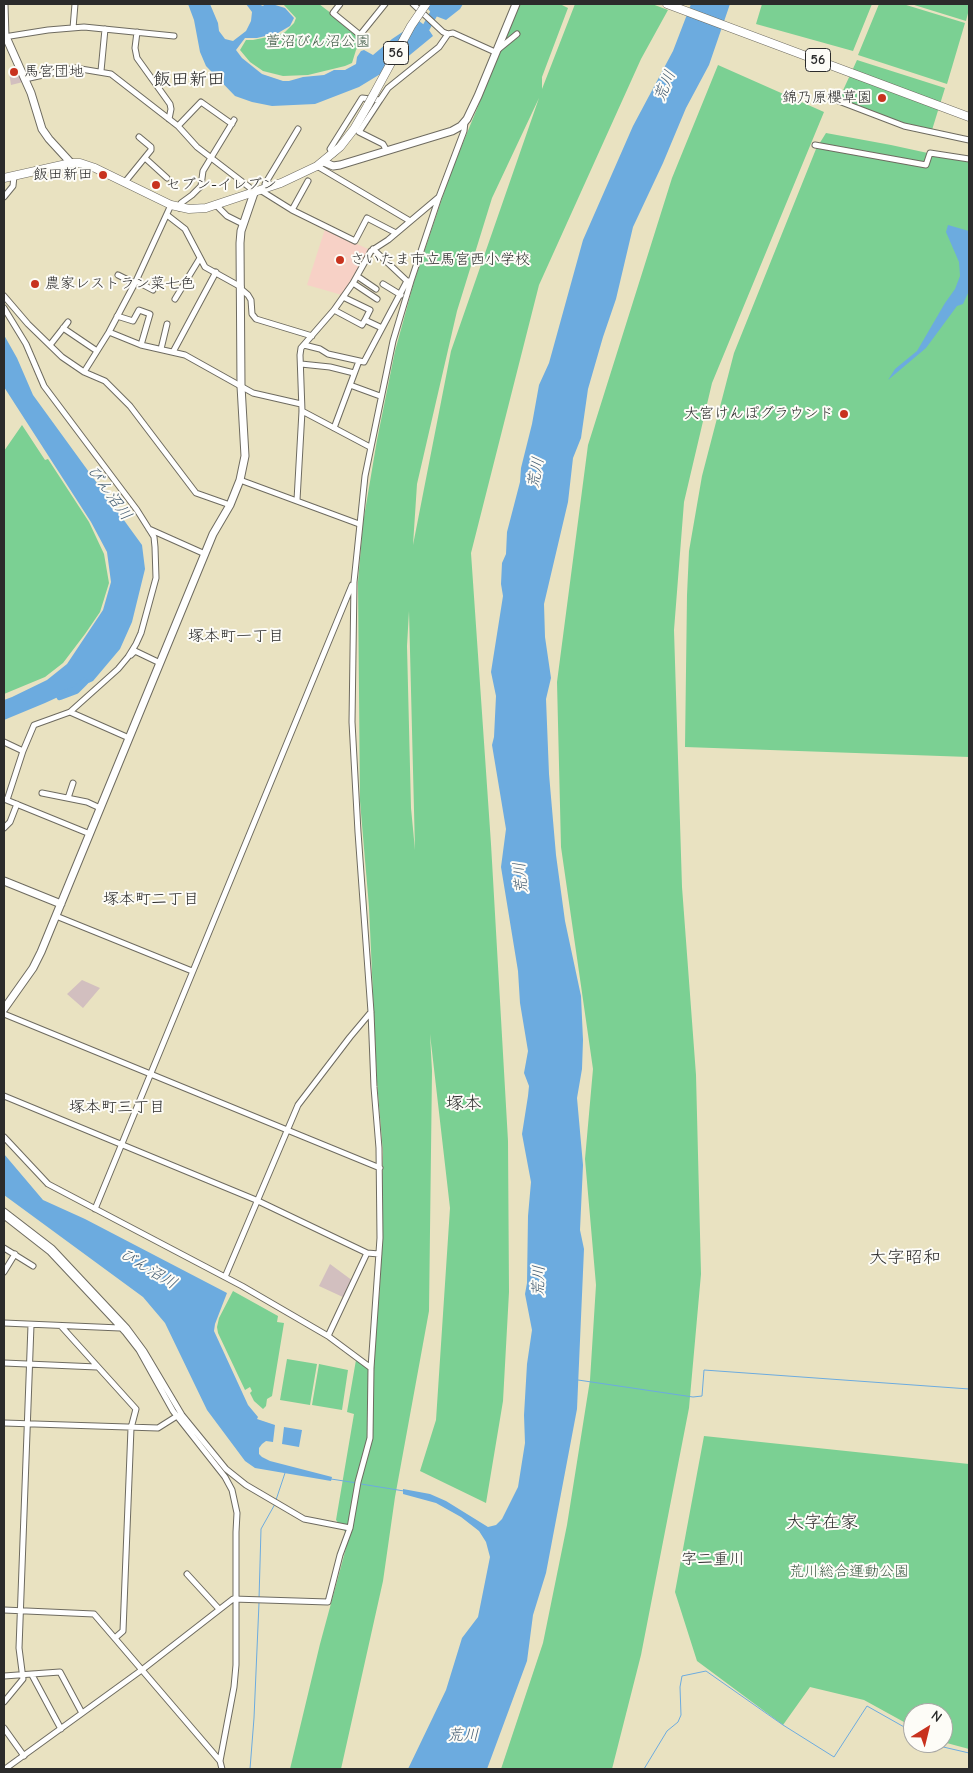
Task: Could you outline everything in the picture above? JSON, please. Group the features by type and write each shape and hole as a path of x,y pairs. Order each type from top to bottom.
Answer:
{"main road":[{"name":"56","path":"4,178 70,163 80,163 125,182 170,205 179,208 198,209 216,205 294,178 321,164 333,154 354,129 411,26 426,4"},
{"name":"56","path":"667,4 969,117"}],"street":[{"path":"5,4 5,37 25,79 42,129 70,163"},
{"path":"73,28 76,4"},
{"path":"340,4 333,13 360,34 385,4"},
{"path":"413,4 432,23 448,34 453,33 495,52"},
{"path":"5,1769 142,1669 233,1599 328,1602 340,1554 350,1528 358,1482 370,1438 371,1368 379,1254 380,1168 373,1077 372,1012 357,822 352,722 354,582 359,524 370,447 380,396 409,281 467,119 516,4"},
{"path":"5,37 48,30 84,27 174,36"},
{"path":"101,71 105,29"},
{"path":"137,32 135,48 137,58 170,104 169,119"},
{"path":"388,151 383,144 359,132 388,88 439,47 448,34"},
{"path":"495,52 517,34"},
{"path":"25,79 75,68 111,74 178,126 186,137 212,160 249,187 260,190 292,210 355,242 367,218 396,233"},
{"path":"333,154 330,148 362,98 380,100"},
{"path":"836,100 904,126 969,140"},
{"path":"178,126 201,102 233,122 212,160 203,171 201,186 181,203 179,208"},
{"path":"321,164 340,165 388,151 452,131 461,126 467,119"},
{"path":"4,1009 36,963 213,534 230,505 240,480 245,456 241,386 240,243 243,224 260,190 298,129"},
{"path":"125,182 152,148 139,137"},
{"path":"815,145 926,164 930,153 969,159"},
{"path":"145,158 168,178"},
{"path":"321,164 410,221"},
{"path":"4,197 13,186 14,176"},
{"path":"292,210 308,182"},
{"path":"297,500 302,411 300,355 304,344 334,310 373,249 396,233 439,197"},
{"path":"84,372 109,332 135,282 170,205"},
{"path":"216,205 227,216 243,224"},
{"path":"167,215 185,229 205,267 241,288 248,296 251,300 252,314 256,319 312,336"},
{"path":"373,249 409,281"},
{"path":"175,299 200,258"},
{"path":"173,352 216,272"},
{"path":"118,275 153,290"},
{"path":"357,276 376,289"},
{"path":"304,344 320,349 328,354 364,362 399,294 409,281"},
{"path":"352,283 377,300"},
{"path":"383,284 405,298"},
{"path":"4,296 28,324 62,357 84,372 105,381 116,391 130,406 196,493 230,505"},
{"path":"334,310 362,325 370,310 343,297"},
{"path":"4,308 26,344 44,386 154,538 156,578 141,634 128,657"},
{"path":"117,316 133,321 138,310 150,314 141,345"},
{"path":"365,320 382,328"},
{"path":"50,345 68,322"},
{"path":"161,349 167,324"},
{"path":"63,328 97,351"},
{"path":"109,332 141,345 184,355 253,393 301,404"},
{"path":"334,428 358,361"},
{"path":"301,364 330,367 354,373"},
{"path":"350,385 380,396"},
{"path":"302,411 370,447"},
{"path":"240,480 359,524"},
{"path":"149,529 205,554"},
{"path":"95,1209 354,582"},
{"path":"90,834 5,799 23,750 34,725 70,712 97,690 135,651 160,663"},
{"path":"70,712 129,738"},
{"path":"4,742 23,750"},
{"path":"68,798 73,783"},
{"path":"42,793 87,802 100,808"},
{"path":"4,828 10,822 17,804"},
{"path":"4,881 61,904"},
{"path":"56,916 192,971"},
{"path":"225,1277 286,1129 298,1105 350,1037 372,1012"},
{"path":"4,1014 380,1168"},
{"path":"4,1096 256,1200 366,1253 379,1254"},
{"path":"4,1137 48,1184 225,1277 328,1336 371,1368"},
{"path":"4,1211 52,1248 127,1328 144,1351 182,1415 226,1469 246,1485 304,1519 350,1528"},
{"path":"4,1216 50,1252 139,1350 177,1416 225,1477 234,1495 237,1513 235,1682 220,1761 222,1769"},
{"path":"4,1248 33,1266"},
{"path":"328,1336 366,1253"},
{"path":"4,1272 15,1254"},
{"path":"4,1324 120,1328"},
{"path":"4,1702 22,1682 23,1676 19,1648 19,1610 31,1325"},
{"path":"61,1326 136,1409 131,1428 123,1631 115,1638"},
{"path":"4,1362 97,1367"},
{"path":"4,1422 158,1428 177,1416"},
{"path":"187,1574 219,1609"},
{"path":"4,1610 94,1614 220,1761"},
{"path":"4,1676 60,1672 82,1713"},
{"path":"32,1675 61,1729"},
{"path":"4,1728 24,1756"}],"shaded area":[{"path":"18,71 23,82 11,85 9,72"},
{"name":"さいたま市立馬宮西小学校","path":"325,229 370,250 352,282 342,295 307,285"},
{"path":"82,980 100,988 83,1008 67,994"},
{"path":"330,1264 353,1281 345,1298 319,1286"}],"green space":[{"name":"萱沼びん沼公園","path":"283,4 319,4 357,33 361,42 352,63 308,75 283,76 263,71 250,62 240,50 246,40 278,35 285,32 294,23 296,18"},
{"path":"520,4 560,4 568,8 542,77 542,89 575,4 652,4 668,10 641,59 539,285 471,553 491,844 508,1141 509,1292 503,1401 486,1503 420,1471 436,1420 450,1208 430,1034 432,1071 429,1311 395,1497 383,1581 341,1769 290,1769 320,1644 349,1537 336,1520 354,1414 347,1412 356,1360 373,1367 380,1286 383,1152 377,1082 369,907 360,801 358,582 363,523 395,351 414,282 451,172","holes":["539,98 451,351 413,545 417,484 457,311 492,198","409,611 415,850 411,808 407,646"]},
{"path":"762,4 872,4 853,51 756,24"},
{"path":"879,4 903,4 965,23 947,84 858,55"},
{"path":"911,4 969,4 969,9 966,21"},
{"name":"錦乃原櫻草園","path":"857,60 945,88 932,130 904,124 839,99"},
{"path":"718,65 824,112 712,383 684,502 674,630 682,887 696,1075 701,1274 689,1408 641,1655 612,1769 501,1769 543,1643 567,1525 590,1380 596,1285 585,1159 593,1069 561,847 557,682 588,445 672,178"},
{"name":"大宮けんぽグラウンド","path":"826,133 969,162 969,757 685,747 689,551 702,476 734,353 816,149"},
{"path":"22,425 45,460 48,459 89,522 104,554 109,583 100,612 63,663 45,677 4,694 4,451"},
{"path":"233,1291 278,1316 277,1322 284,1323 272,1396 267,1399 266,1406 263,1409 254,1401 250,1393 252,1391 250,1387 245,1390 218,1333 219,1318"},
{"path":"287,1359 317,1364 310,1405 280,1400"},
{"path":"319,1364 348,1370 342,1410 312,1405"},
{"name":"荒川総合運動公園","path":"704,1436 969,1464 969,1749 953,1745 953,1703 903,1703 903,1721 864,1700 810,1687 783,1725 697,1661 675,1592"}],"water":[{"path":"188,4 210,4 218,23 219,31 225,39 233,41 246,31 251,21 252,12 246,4 263,6 265,4 272,4 285,8 294,18 290,26 278,33 257,38 245,38 236,50 242,58 262,74 283,81 324,75 334,70 345,70 356,64 357,57 361,51 364,50 373,55 392,39 419,21 427,27 433,36 405,59 359,87 315,104 272,106 235,96 206,66 200,52 194,20"},
{"path":"424,4 463,4 460,9 446,20 433,15"},
{"name":"荒川","path":"691,4 730,4 709,65 686,108 633,227 616,299 588,389 581,438 573,458 568,502 544,604 545,637 551,678 546,699 549,774 556,855 565,921 581,996 583,1040 582,1069 577,1098 583,1165 580,1230 584,1249 577,1409 546,1573 533,1615 527,1661 487,1769 408,1769 446,1690 462,1638 478,1617 490,1557 486,1542 479,1531 461,1517 436,1503 403,1494 403,1489 430,1494 446,1501 488,1527 496,1525 502,1519 518,1487 525,1443 524,1415 527,1364 532,1330 525,1294 531,1182 522,1134 529,1086 524,1073 528,1051 520,1003 518,971 501,867 506,829 492,745 496,696 491,672 503,596 501,584 502,563 506,554 507,532 520,482 521,468 539,385 549,363 583,240 633,126 673,51"},
{"path":"948,225 969,231 969,291 963,304 957,306 926,348 888,380 895,369 917,351 955,289 960,276 959,262 946,232"},
{"path":"4,335 17,358 33,395 142,545 145,569 132,622 120,649 93,681 4,720 4,700 47,680 67,664 103,610 111,582 107,552 91,522 4,387"},
{"path":"4,1154 43,1200 85,1219 227,1293 214,1331 248,1405 258,1417 257,1419 275,1425 273,1442 266,1441 262,1444 259,1448 259,1454 270,1461 332,1477 331,1481 255,1468 245,1461 207,1410 165,1323 143,1297 4,1195"},
{"path":"284,1427 302,1430 299,1447 282,1444"}],"waterway":[{"name":"びん沼川","path":"422,35 439,4"},
{"name":"びん沼川","path":"60,696 76,690 84,682"},
{"path":"578,1380 693,1397 702,1396 704,1370 969,1389"},
{"path":"276,1500 285,1473"},
{"path":"331,1479 357,1483"},
{"path":"361,1484 404,1491"},
{"path":"259,1599 261,1529 275,1504"},
{"path":"250,1769 259,1603"},
{"path":"644,1769 667,1731 678,1722 681,1715 680,1687 682,1676 706,1671 783,1725 834,1757 867,1706 903,1726"},
{"path":"953,1749 969,1753"}],"place":[{"name":"馬宮団地","path":"14,72"},
{"name":"錦乃原櫻草園","path":"882,98"},
{"name":"飯田新田","path":"103,175"},
{"name":"セブン-イレブン","path":"156,185"},
{"name":"さいたま市立馬宮西小学校","path":"340,260"},
{"name":"農家レストラン菜七色","path":"35,284"},
{"name":"大宮けんぽグラウンド","path":"844,414"}],"district":[{"name":"飯田新田","path":"189,80"},
{"name":"塚本町一丁目","path":"236,636"},
{"name":"塚本町二丁目","path":"151,899"},
{"name":"塚本","path":"464,1104"},
{"name":"塚本町三丁目","path":"117,1107"},
{"name":"大字昭和","path":"905,1258"},
{"name":"大字在家","path":"822,1523"},
{"name":"字二重川","path":"713,1559"}]}
